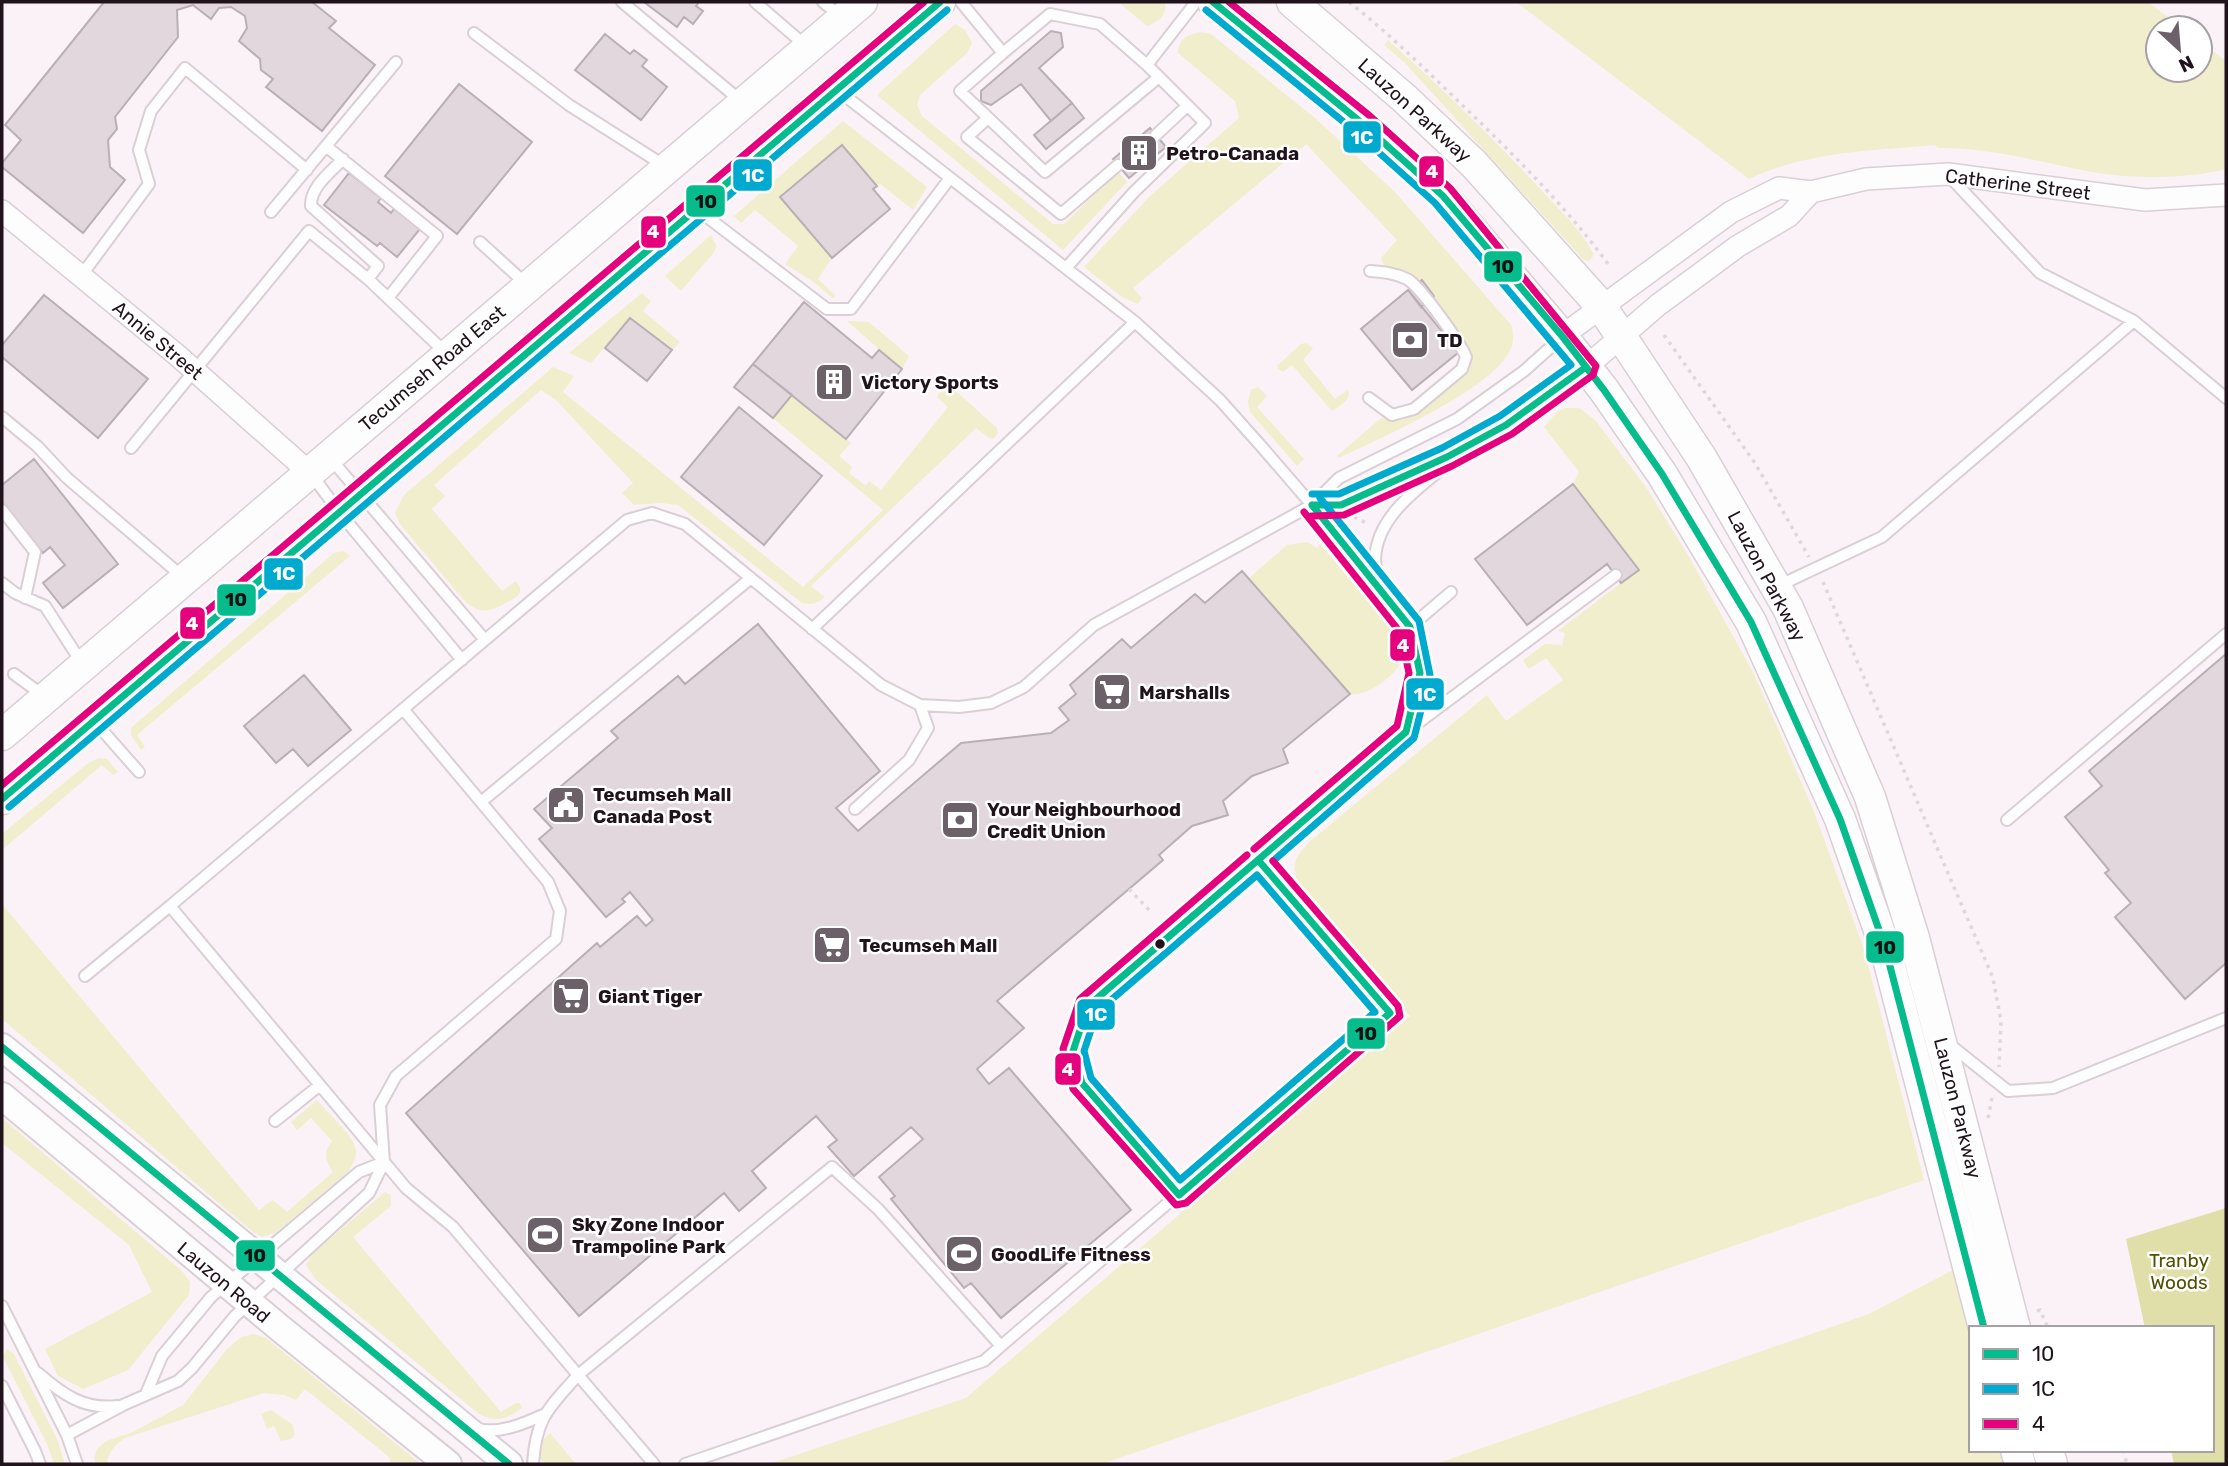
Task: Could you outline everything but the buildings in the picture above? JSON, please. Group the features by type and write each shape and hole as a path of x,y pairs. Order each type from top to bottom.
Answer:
{"main road":[{"path":"2,799 940,2"},
{"name":"Lauzon Parkway","path":"1213,2 1363,124 1443,196 1586,367 1662,474 1751,622 1840,819 1885,947 1983,1326"},
{"name":"Lauzon Parkway","path":"1292,2 1474,163 1601,306 1701,457 1788,608 1870,797 1914,938 2014,1326"},
{"name":"Tecumseh Road East","path":"2,735 808,48 842,7"}],"street":[{"name":"Catherine Street","path":"1562,336 1731,212 1779,188 1811,192 1866,179 1948,174 2144,200 2226,195"},
{"path":"1586,367 1658,305 1738,246 1789,216 1811,192"},
{"name":"Annie Street","path":"2,211 195,370 319,464"},
{"name":"Lauzon Road","path":"2,1047 509,1464"},
{"name":"Lauzon Road","path":"2,1096 441,1460"}],"lane":[{"path":"622,2 743,103"},
{"path":"755,2 808,48"},
{"path":"961,2 1003,52"},
{"path":"1147,65 1196,2"},
{"path":"1066,268 1134,192 1205,123 1159,77 1147,65 1100,24 1051,15 1003,52 960,91 1045,172 1159,77"},
{"path":"474,33 569,105 667,167"},
{"path":"271,212 396,62"},
{"path":"81,275 149,184 139,150 151,111 185,68 307,170"},
{"path":"837,89 1135,323 1220,400 1312,505 1410,627 1420,673 1406,732"},
{"path":"1156,135 1188,106"},
{"path":"988,118 967,136 1061,214 1118,165"},
{"path":"327,147 437,236 388,298"},
{"path":"343,159 314,191 310,198 311,206 379,266 368,279"},
{"path":"1948,174 2040,274 2134,321 2226,398"},
{"path":"696,209 827,309 851,309 950,178"},
{"path":"131,448 309,231 368,279 448,354"},
{"path":"481,242 528,286"},
{"path":"1369,398 1392,415 1414,409 1462,369 1466,357 1461,344 1410,281 1390,273 1370,271"},
{"path":"1776,587 1882,537 2134,321"},
{"path":"812,629 1135,323"},
{"path":"85,975 627,520 652,513 685,523 880,685 920,705 959,707 991,702 1024,687 1094,625 1312,505 1339,478 1457,419 1524,371 1562,336"},
{"path":"1312,505 1341,505 1447,457 1506,425 1586,367"},
{"path":"2,417 37,446 67,478 185,579"},
{"path":"1387,598 1375,562 1381,529 1408,498 1479,440"},
{"path":"319,464 462,660"},
{"path":"319,464 350,503 485,640"},
{"path":"2,510 35,552 25,598"},
{"path":"1179,1195 1082,1083 1073,1051 1088,1006 1406,732 1616,575"},
{"path":"481,803 751,578"},
{"path":"2,583 15,593 46,606 83,665"},
{"path":"1410,627 1451,592"},
{"path":"2007,820 2226,634"},
{"path":"14,674 46,697"},
{"path":"855,809 909,760 928,728 920,705"},
{"path":"67,1436 123,1405 178,1381 235,1316 369,1193 384,1162 380,1105 396,1076 556,939 560,911 548,882 403,709"},
{"path":"94,721 139,772"},
{"path":"685,1464 984,1361 1390,1013 1257,859"},
{"path":"170,906 406,1188 453,1227 654,1464"},
{"path":"1939,1036 2008,1091 2053,1088 2226,1018"},
{"path":"275,1121 320,1085"},
{"path":"146,1394 162,1356 211,1297 359,1172 384,1162"},
{"path":"459,1425 487,1431 519,1426 543,1415 578,1375 832,1167 878,1209 1002,1346"},
{"path":"2,1306 67,1436 77,1464"},
{"path":"34,1370 60,1392 88,1405 102,1408 123,1405"},
{"path":"2,1386 40,1464"},
{"path":"533,1464 536,1438 543,1415"}],"path":[{"path":"1349,2 1383,28 1505,146 1592,242 1611,268"},
{"path":"1346,517 1350,515 1371,525"},
{"path":"1129,889 1150,911"},
{"path":"2040,1311 2047,1326"}],"shaded area":[{"path":"1118,2 1165,2 1165,11 1158,20 1147,26"},
{"path":"1516,2 2148,2 2164,14 2144,14 2144,84 2214,84 2214,52 2226,61 2226,169 2177,176 2124,176 1998,153 1938,148 1935,145 1817,158 1771,170 1749,179"},
{"path":"955,24 965,30 972,43 967,53 920,95 917,105 922,116 1053,224 1064,224 1118,172 1127,182 1063,250 877,95"},
{"path":"1202,32 1211,34 1315,118 1395,192 1512,326 1511,348 1501,364 1483,380 1434,411 1339,458 1337,456 1381,418 1403,420 1414,415 1465,373 1472,356 1469,347 1413,274 1401,269 1385,268 1381,258 1397,240 1306,144 1133,288 1142,298 1138,304 1122,297 1084,267 1150,196 1239,118 1235,101 1178,53 1185,38"},
{"path":"1388,40 1467,114 1564,214 1594,255 1589,261 1584,260 1405,63 1384,45"},
{"path":"843,121 927,187 913,210 879,183 877,186 842,145 781,196 832,258 818,279 836,296 832,298 815,283 785,264 798,246 755,210 741,223 734,216"},
{"path":"711,235 716,245 715,251 681,291 665,276"},
{"path":"642,293 651,301 643,311 680,342 672,350 630,318 591,363 569,353"},
{"path":"847,321 869,322 909,356 902,369"},
{"path":"1306,343 1313,348 1303,360 1335,399 1348,390 1347,400 1332,411 1292,365 1283,372 1278,369 1277,366 1301,344"},
{"path":"553,367 574,376 563,392 803,587 883,510 773,418 792,395 851,443 839,456 852,467 849,473 866,486 869,481 881,490 948,407 937,397 939,393 950,390 957,392 997,428 998,433 993,439 976,428 811,586 825,597 817,603 806,604 678,505 634,505 622,493 633,483 556,400 541,390 434,485 445,496 432,509 502,591 516,581 520,587 515,598 500,606 488,610 478,609 462,598 400,524 395,513 404,495"},
{"path":"1258,387 1267,396 1257,407 1304,459 1297,466 1250,412 1248,402 1251,390"},
{"path":"1566,408 1579,408 1595,420 1646,487 1688,555 1754,674 1813,809 1864,949 1924,1180 1102,1464 769,1464 966,1398 1410,1016 1297,883 1296,860 1309,842 1487,695 1506,721 1563,680 1546,658 1529,669 1523,660 1545,644 1562,645 1565,633 1558,631 1638,570 1573,484 1579,472 1544,427 1557,412"},
{"path":"1307,542 1317,548 1320,544 1400,639 1400,664 1389,677 1363,693 1350,694 1249,578 1287,545"},
{"path":"344,551 350,556 137,735 145,747 141,750 131,735 131,728 334,553"},
{"path":"98,758 107,759 118,772 113,775 102,765 2,850 2,834 87,764"},
{"path":"2,904 259,1210 273,1200 287,1212 333,1172 326,1156 332,1141 311,1118 297,1130 291,1122 317,1100 354,1144 356,1156 348,1172 275,1233 262,1237 253,1232 2,1019"},
{"path":"2,1118 182,1271 190,1282 189,1295 128,1370 83,1389 58,1376 45,1349 152,1292 129,1245 2,1143"},
{"path":"385,1192 391,1195 391,1206 353,1237 501,1412 520,1403 522,1408 511,1415 496,1419 479,1414 316,1280 306,1265 312,1254"},
{"path":"1953,1270 1969,1330 1969,1452 2002,1452 2005,1464 1436,1464 1869,1314"},
{"path":"254,1334 266,1338 421,1464 391,1464 389,1457 305,1389 296,1400 284,1395 264,1393 125,1438 113,1449 107,1464 96,1464 94,1458 97,1449 106,1441 133,1432 183,1405 227,1349 241,1337"},
{"path":"7,1349 14,1354 58,1441 65,1464 54,1464 47,1444 3,1357"},
{"path":"271,1410 293,1425 295,1435 291,1439 281,1441 274,1426 267,1429 261,1414"},
{"path":"550,1433 576,1464 545,1464 537,1456 538,1445"}],"green space":[{"name":"Tranby Woods","path":"2226,1208 2226,1464 2174,1464 2171,1452 2214,1452 2214,1326 2145,1326 2126,1239"}],"transit line":[{"name":"4","path":"2,785 924,2"},
{"name":"10","path":"2,799 940,2"},
{"name":"10","path":"1213,2 1363,124 1443,196 1562,336 1604,390 1662,474 1751,622 1840,819 1885,947 1983,1326"},
{"name":"4","path":"1229,2 1370,116 1450,188 1596,366 1593,375 1512,434 1452,466 1344,515 1312,516"},
{"name":"1C","path":"9,807 947,10"},
{"name":"1C","path":"1206,10 1356,132 1435,203 1571,365 1500,416 1442,448 1339,494 1312,494"},
{"name":"10","path":"1312,505 1341,505 1447,457 1506,425 1586,367"},
{"name":"1C","path":"1273,861 1414,738 1430,675 1419,621 1320,498"},
{"name":"10","path":"1258,860 1406,732 1420,673 1410,627 1312,505"},
{"name":"4","path":"1254,849 1397,726 1409,673 1400,632 1304,512"},
{"name":"4","path":"1247,855 1080,999 1063,1049 1073,1089 1176,1205 1186,1203 1400,1016 1398,1006 1273,861"},
{"name":"10","path":"1258,860 1390,1013 1179,1195 1082,1083 1073,1051 1088,1006 1258,860"},
{"name":"1C","path":"1257,875 1375,1012 1180,1180 1091,1078 1084,1051 1097,1012 1257,875"},
{"name":"10","path":"2,1047 509,1464"}],"place":[{"name":"Petro-Canada","path":"1139,153"},
{"name":"TD","path":"1410,340"},
{"name":"Victory Sports","path":"834,382"},
{"name":"Marshalls","path":"1112,692"},
{"name":"Tecumseh Mall Canada Post","path":"566,805"},
{"name":"Your Neighbourhood Credit Union","path":"960,820"},
{"name":"Tecumseh Mall","path":"832,945"},
{"name":"Giant Tiger","path":"571,996"},
{"name":"Sky Zone Indoor Trampoline Park","path":"545,1235"},
{"name":"GoodLife Fitness","path":"964,1254"}]}
